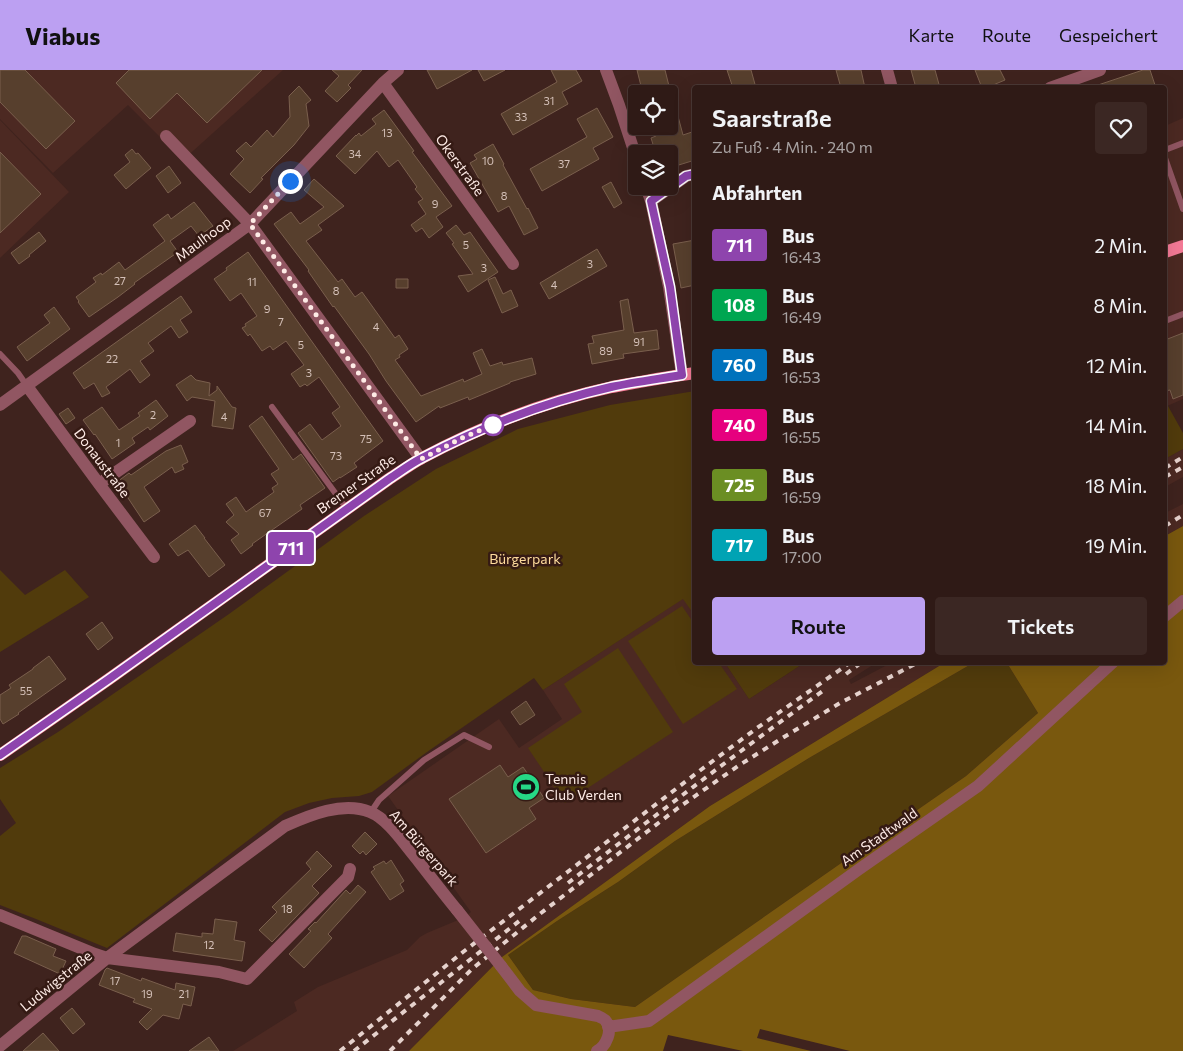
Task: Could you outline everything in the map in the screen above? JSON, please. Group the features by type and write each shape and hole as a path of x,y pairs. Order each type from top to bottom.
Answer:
{"main road":[{"path":"1167,251 1183,246"},
{"name":"Bremer Straße","path":"0,755 102,685 347,508 421,459 462,438 554,402 611,388 689,374"}],"street":[{"name":"Maulhoop","path":"0,405 250,224 383,83 398,70"},
{"path":"606,70 632,145"},
{"path":"887,70 891,85"},
{"path":"1058,85 1100,70"},
{"name":"Okerstraße","path":"383,83 513,264"},
{"path":"166,136 250,224 421,459"},
{"path":"651,201 686,176 692,175"},
{"path":"649,195 689,374"},
{"name":"Donaustraße","path":"27,386 154,557"},
{"path":"99,484 190,421"},
{"path":"1167,614 1183,601"},
{"name":"Am Stadtwald","path":"608,1027 648,1021 978,786 1110,665"},
{"name":"Am Bürgerpark","path":"107,958 285,826 311,815 338,809 356,808 371,812 384,821 520,991 536,1004 598,1016 605,1020 608,1027"},
{"path":"0,915 107,958 219,972 247,980 348,877 350,869"},
{"name":"Ludwigstraße","path":"0,1046 107,958"},
{"path":"596,1051 605,1044 608,1038 608,1027"}],"lane":[{"path":"1167,149 1183,143"},
{"path":"1167,164 1183,208"},
{"path":"1167,320 1183,314"},
{"path":"0,354 18,373 27,386"},
{"path":"272,407 347,508"},
{"path":"371,812 379,800 424,760 464,735 488,747"}],"shaded area":[{"path":"0,70 283,70 183,160 128,105 53,173 0,119"},
{"path":"1183,118 1183,399 1167,406 1167,125"},
{"path":"0,120 69,192 0,258"},
{"path":"1183,449 1183,477 1167,486 1167,458"},
{"path":"1183,504 1183,526 1167,535 1167,512"},
{"path":"1183,526 1183,1051 850,1051 760,1029 757,1038 811,1051 743,1051 668,1035 663,1051 409,1051 502,957 710,806 941,665 970,665 809,758 675,841 618,882 508,955 533,990 571,999 635,1007 966,776 1038,713 1008,665 1167,665 1167,535"},
{"path":"684,598 692,611 692,665 726,665 749,699 801,665 873,665 849,680 851,684 887,665 941,665 710,806 502,957 409,1051 233,1051 297,1011 294,1002 318,987 407,950 420,937 463,918 471,912 388,796 499,719 519,748 562,719 543,690"}],"green space":[{"name":"Bürgerpark","path":"692,391 692,612 683,599 543,690 534,678 372,792 359,796 332,798 309,803 285,812 107,948 0,905 0,836 16,823 0,799 0,768 58,732 229,614 364,516 436,469 518,429 610,405"},
{"path":"1167,406 1183,433 1183,449 1167,458"},
{"path":"0,570 25,595 65,570 89,597 0,652"},
{"path":"682,606 692,621 692,665 720,665 737,689 683,724 628,641"},
{"path":"618,648 673,732 565,803 528,748 582,712 564,684"},
{"path":"726,665 801,665 749,699"},
{"path":"970,665 1008,665 1038,713 966,776 635,1007 571,999 533,990 508,955 618,882 675,841 809,758"}],"building":[{"path":"0,70 25,70 75,121 46,149 0,102"},
{"path":"129,70 262,70 207,123 177,93 150,119 116,83"},
{"path":"332,70 362,70 348,85 351,88 337,102 325,91 339,76"},
{"path":"427,70 472,70 437,89"},
{"path":"478,70 505,70 484,81"},
{"path":"551,70 576,70 582,81 562,92 568,104 513,135 501,114 557,82"},
{"path":"637,70 665,70 669,85 641,85"},
{"path":"727,70 751,70 755,85 732,85"},
{"path":"836,70 861,70 864,85 840,85"},
{"path":"911,70 935,70 939,85 915,85"},
{"path":"975,70 1000,70 1005,80 993,85 981,85"},
{"path":"1143,70 1150,70 1155,85 1098,85"},
{"path":"299,86 311,100 306,104 309,126 294,145 261,178 263,179 250,193 230,174 244,159 236,151 246,142 251,147 267,130 273,137 290,117 289,96"},
{"path":"597,108 613,137 593,148 599,159 542,191 530,169 587,137 577,119"},
{"path":"384,110 452,206 436,217 443,227 429,238 422,228 416,232 411,225 426,214 418,202 423,199 398,160 389,167 377,151 355,174 336,156 356,135 359,133 361,136 376,124 372,119"},
{"path":"678,116 683,135 692,132 692,161 678,165 678,145 653,145 651,138 678,135"},
{"path":"493,144 538,228 524,235 509,206 498,212 470,163 477,159 474,155"},
{"path":"132,149 151,168 126,189 114,175 130,162 125,155"},
{"path":"0,152 41,194 0,233"},
{"path":"169,166 181,183 168,193 156,176"},
{"path":"314,179 344,206 318,225 322,230 306,241 338,282 342,279 355,297 362,292 395,338 399,335 408,349 395,360 421,396 463,379 464,382 482,374 473,353 482,349 490,366 502,362 503,365 532,358 536,374 510,382 469,400 468,397 440,408 439,406 416,422 369,354 333,307 309,270 274,224 291,212 300,224 324,207 304,190"},
{"path":"611,182 622,203 614,208 602,187"},
{"path":"194,202 213,226 199,236 191,226 170,241 178,252 89,317 76,297 96,282 93,278 101,273 102,275 119,262 125,270 165,241 153,225 168,214 171,219"},
{"path":"456,225 464,235 470,232 498,272 468,292 458,276 473,274 446,233"},
{"path":"39,232 46,241 19,264 11,253"},
{"path":"692,241 692,286 681,288 673,244"},
{"path":"597,249 607,266 549,299 540,283"},
{"path":"248,252 383,441 354,463 357,467 333,482 298,433 310,424 322,440 341,426 332,413 340,407 319,377 307,386 305,384 300,387 291,374 304,365 286,341 273,350 270,346 262,351 250,334 248,336 242,328 257,316 241,293 230,301 214,279"},
{"path":"495,277 503,294 511,290 518,306 502,313 488,280"},
{"path":"396,279 408,279 408,288 396,288"},
{"path":"181,296 192,312 180,320 188,332 179,338 171,326 148,343 154,351 140,361 150,375 140,383 130,369 106,387 110,393 102,397 94,383 84,389 73,373"},
{"path":"628,299 634,333 657,330 659,349 623,354 624,358 592,364 588,344 594,343 592,336 624,330 620,301"},
{"path":"54,307 70,329 27,361 17,347 50,323 44,315"},
{"path":"1183,333 1183,395 1173,399 1170,390 1167,391 1167,339"},
{"path":"191,375 196,380 210,383 209,396 217,390 217,386 232,407 236,408 233,429 212,426 215,401 192,397 187,401 176,385"},
{"path":"156,400 168,416 150,430 148,427 132,438 135,443 112,459 83,420 102,407 119,430 140,416 138,413"},
{"path":"68,408 75,418 66,424 59,414"},
{"path":"262,416 293,460 301,454 325,488 300,505 302,509 252,544 241,554 231,540 239,534 226,522 234,515 226,504 236,497 246,512 274,492 272,488 278,484 271,474 279,469 249,426"},
{"path":"181,445 188,462 182,465 184,469 175,473 172,467 144,487 160,511 144,522 117,482 129,473 131,475 166,451"},
{"path":"195,525 225,565 209,577 188,550 178,556 169,544"},
{"path":"102,622 113,638 98,650 86,634"},
{"path":"49,656 66,679 3,724 0,719 0,695 11,688 9,685"},
{"path":"526,701 535,715 520,725 511,712"},
{"path":"500,765 508,777 523,767 544,798 529,808 536,819 486,853 449,799"},
{"path":"365,832 377,844 366,855 363,851 360,854 352,846"},
{"path":"317,851 332,866 312,886 319,893 272,942 259,930 277,912 272,907 311,869 306,863"},
{"path":"391,860 404,881 400,884 404,891 390,900 371,872 375,869 373,867 384,861 386,864"},
{"path":"358,885 366,892 328,934 332,938 304,968 289,954 311,931 308,929 316,923 346,890 350,894"},
{"path":"215,919 237,922 234,940 245,942 242,961 173,951 176,933 202,937 202,933 213,934"},
{"path":"22,936 56,949 53,956 66,961 60,974 14,953"},
{"path":"107,968 141,981 142,978 175,990 176,983 195,987 191,1006 183,1004 179,1019 163,1015 147,1030 139,1022 152,1009 133,1002 135,999 99,985"},
{"path":"72,1008 85,1024 73,1034 60,1018"},
{"path":"43,1033 59,1051 23,1051"},
{"path":"209,1037 219,1051 189,1051"}],"railway":[{"path":"1167,467 1183,457"},
{"path":"1167,476 1183,467"},
{"path":"1167,525 1183,515"},
{"path":"340,1051 463,952 702,769 847,665"},
{"path":"846,674 858,665"},
{"path":"390,1051 472,969 541,913 678,808 738,766 784,737 840,703 913,665"},
{"path":"568,883 695,785 824,690"},
{"path":"354,1051 523,918"}],"bus line":[{"name":"711","path":"0,755 389,479 421,459 462,438 554,402 611,388 682,375 670,287 651,201 686,176 692,175"}],"place":[{"name":"Tennis Club Verden","path":"526,787"}],"route":[{"path":"290,181 250,224 421,459 493,425"}]}
